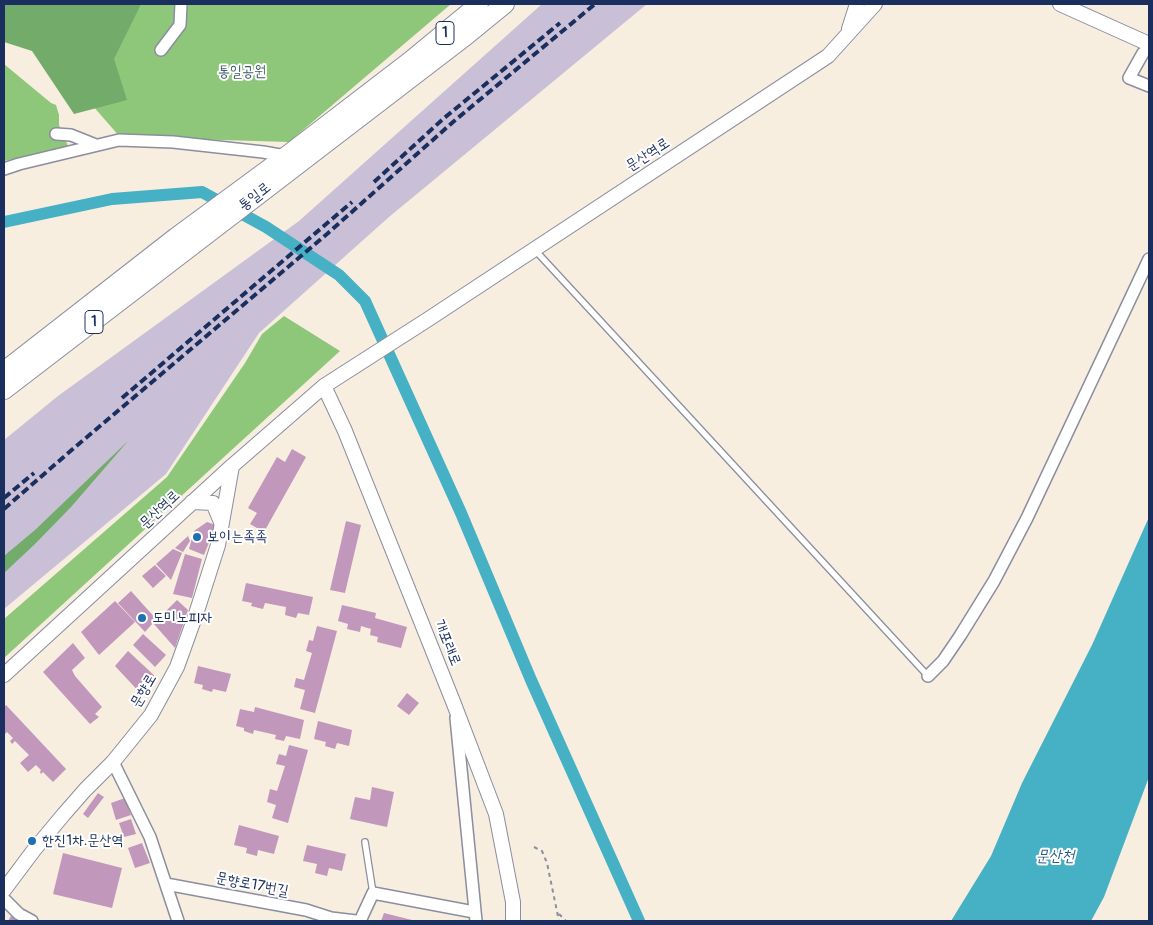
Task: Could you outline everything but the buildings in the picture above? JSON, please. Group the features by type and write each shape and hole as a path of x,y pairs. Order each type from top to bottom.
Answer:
{"main road":[{"name":"통일로","path":"4,390 180,245 298,152 479,4"},
{"name":"통일로","path":"4,370 180,245 298,152 451,47 505,4"}],"street":[{"path":"160,50 180,25 181,4"},
{"path":"847,35 857,4"},
{"name":"문산역로","path":"4,676 192,502 324,386 828,56 874,4"},
{"path":"1060,4 1146,48 1129,78 1149,86"},
{"path":"56,134 71,135 96,145"},
{"path":"4,169 119,140 173,142 263,152 298,152"},
{"path":"928,676 943,661 960,636 994,581 1028,518 1149,259"},
{"name":"개포래로","path":"324,386 345,431 496,814 513,902 512,921"},
{"name":"문향로","path":"4,890 34,850 85,790 113,762 151,715 177,667 218,545 232,466"},
{"path":"192,502 213,503 222,522"},
{"path":"360,921 373,893 475,917 454,704"},
{"path":"113,762 150,837 178,921"},
{"name":"문향로17번길","path":"166,884 306,910 331,918 356,921"},
{"path":"4,899 19,914 32,921"}],"lane":[{"path":"534,249 928,676"},
{"path":"365,842 373,893"}],"path":[{"path":"534,848 542,851 547,863 559,921"},
{"path":"558,914 566,921"}],"shaded area":[{"path":"542,4 647,4 389,217 259,333 166,474 4,609 4,440 58,396 299,221"}],"green space":[{"name":"통일공원","path":"4,4 451,4 289,142 120,137"},
{"path":"4,4 141,4 114,59 127,100 74,114 32,51 4,42"},
{"path":"4,64 51,103 56,105 59,125 68,146 4,161"},
{"path":"284,316 340,351 4,658 4,619 167,477 245,363 262,334"},
{"path":"128,441 71,507 4,573 4,556 35,530"}],"water":[{"name":"문산천","path":"1149,517 1149,777 1104,897 1091,921 951,921 991,856 1022,783 1092,645"}],"waterway":[{"path":"4,222 112,199 202,192 266,227 339,275 365,301 461,513 531,680 639,921"}],"railway":[{"path":"4,509 327,234 453,122 595,4"},
{"path":"374,182 443,119 560,23"},
{"path":"122,398 352,202"},
{"path":"4,498 34,473"}],"place":[{"name":"보이는족족","path":"197,537"},
{"name":"도미노피자","path":"142,618"},
{"name":"한진1차.문산역","path":"32,841"}]}
